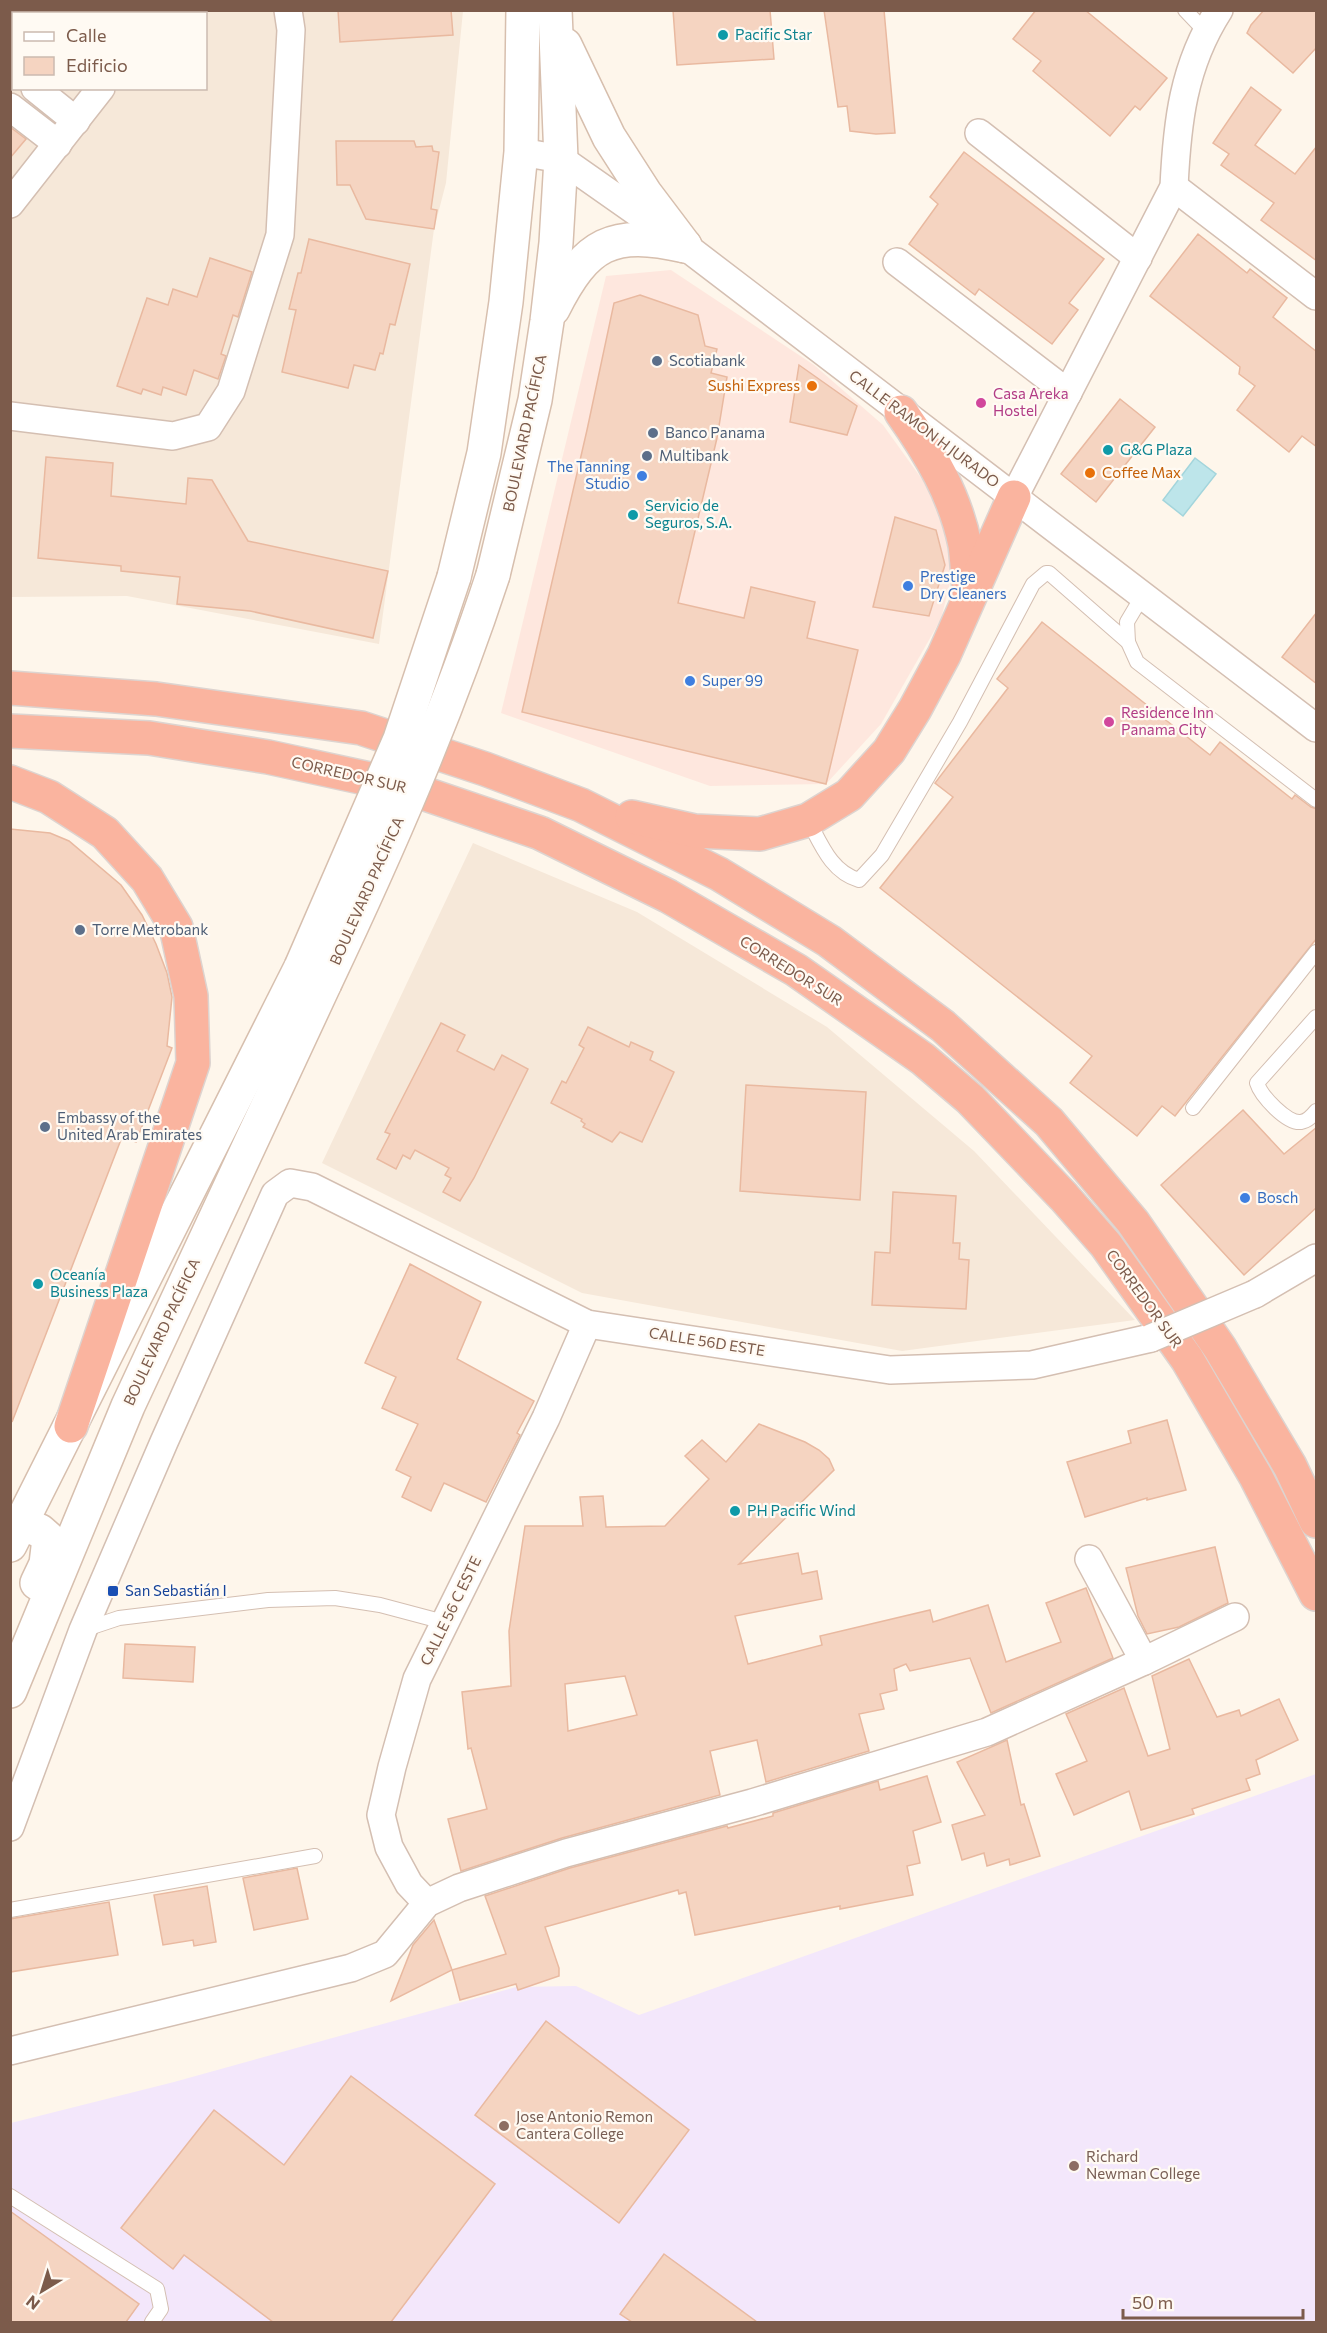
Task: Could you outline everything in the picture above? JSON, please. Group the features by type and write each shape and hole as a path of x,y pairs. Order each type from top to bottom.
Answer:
{"highway":[{"path":"901,412 930,452 951,497 964,545 969,594"},
{"path":"581,805 695,831 760,834 808,820 849,795 889,751 944,655 969,594 1014,497"},
{"path":"10,688 156,699 361,728 485,769 581,805 718,874 829,941 943,1026 1049,1122 1133,1222 1220,1348 1290,1466 1317,1521"},
{"name":"CORREDOR SUR","path":"10,731 149,738 268,757 402,786 540,833 668,896 796,970 923,1059 970,1099 1064,1197 1106,1245 1187,1359 1256,1477 1317,1594"},
{"path":"10,782 49,796 105,833 147,879 176,927 191,996 193,1062 71,1426"}],"street":[{"path":"10,416 173,436 208,427 231,391 280,235 291,30 288,10"},
{"name":"BOULEVARD PACÍFICA","path":"12,1675 313,975 400,739 453,577 484,453 506,302 521,152 523,10"},
{"path":"556,19 579,78 609,137 645,193 685,246"},
{"name":"BOULEVARD PACÍFICA","path":"14,1529 313,975 389,848 470,645 493,575 536,400 547,321 556,243 561,159 556,19"},
{"path":"1014,497 1174,187 1176,137 1185,82 1212,21"},
{"path":"37,90 76,121"},
{"path":"10,204 99,90"},
{"path":"10,106 58,144"},
{"path":"980,133 1138,258"},
{"name":"CALLE RAMON H JURADO","path":"521,152 561,159 685,246 1317,728"},
{"path":"1174,187 1317,296"},
{"path":"547,321 568,280 587,257 612,242 646,239 685,246"},
{"path":"897,261 1068,393"},
{"name":"CALLE 56D ESTE","path":"84,1630 164,1442 275,1194 290,1183 312,1187 587,1323 890,1370 1032,1365 1151,1338 1255,1294 1317,1258"},
{"name":"CALLE 56 C ESTE","path":"427,1903 409,1884 389,1847 381,1815 392,1767 417,1679 546,1418 587,1323"},
{"path":"10,1641 46,1564 49,1539 40,1530 14,1529"},
{"path":"1089,1559 1144,1661"},
{"path":"10,2051 351,1968 385,1954 427,1903 459,1887 566,1853 752,1803 987,1732 1235,1617"},
{"path":"10,1827 84,1630"}],"lane":[{"path":"1185,10 1212,21"},
{"path":"808,820 831,862 841,872 859,880 882,855 960,722 1033,584 1042,574 1049,573 1128,642"},
{"path":"1143,594 1127,622 1128,642 1137,663 1317,800"},
{"path":"1193,1108 1317,952"},
{"path":"1317,1017 1257,1083 1265,1098 1292,1121 1299,1123 1308,1120 1317,1111"},
{"path":"84,1630 118,1618 268,1600 335,1598 380,1605 444,1622"},
{"path":"10,1910 315,1856"},
{"path":"10,2196 157,2289 161,2309 152,2322"}],"shaded area":[{"path":"10,11 463,11 446,183 434,229 379,644 127,596 11,597"},
{"path":"671,270 814,365 883,425 942,507 954,567 941,619 881,724 826,784 710,786 501,713 606,276"},
{"path":"473,843 637,912 827,1027 974,1151 1135,1320 902,1351 582,1293 322,1163"},
{"path":"1316,1774 1316,2322 11,2322 11,2123 174,2082 516,1987 576,1986 639,2015"}],"water":[{"path":"1195,458 1216,474 1183,516 1163,500"}],"building":[{"path":"338,10 451,10 453,35 340,42"},
{"name":"Pacific Star","path":"673,10 770,10 774,59 677,65"},
{"path":"824,10 884,10 895,133 876,134 850,131 847,106 838,107"},
{"path":"1036,10 1085,10 1167,78 1140,110 1135,106 1110,136 1033,71 1041,61 1013,39"},
{"path":"1264,10 1317,10 1317,47 1293,73 1247,33"},
{"path":"1251,87 1281,110 1255,145 1295,174 1317,146 1317,261 1261,220 1274,203 1221,165 1229,154 1213,143"},
{"path":"10,127 26,139 10,158"},
{"path":"336,141 414,141 416,147 432,146 433,151 439,152 431,209 437,210 434,229 366,219 350,185 337,185"},
{"path":"964,152 1104,259 1069,303 1078,310 1052,344 979,289 975,295 909,244 938,204 930,197"},
{"path":"1198,234 1247,273 1250,269 1287,298 1273,317 1317,352 1317,447 1302,436 1289,452 1237,410 1255,386 1239,374 1240,367 1150,296"},
{"path":"309,239 410,264 395,325 390,324 383,354 380,353 375,370 354,365 348,388 282,372 296,310 289,309"},
{"path":"210,258 252,272 238,317 233,315 221,354 226,356 218,379 194,370 186,395 163,387 161,395 143,389 141,394 117,386 147,298 168,305 173,289 197,297"},
{"name":"Super 99","path":"640,295 698,315 705,346 717,349 711,373 727,377 717,438 678,603 744,618 751,587 815,602 807,638 858,650 826,784 522,712 614,303"},
{"name":"Sushi Express","path":"799,365 857,406 847,435 790,422"},
{"name":"G&G Plaza","path":"1120,399 1155,427 1096,502 1061,474"},
{"path":"46,457 113,463 111,496 186,504 188,478 212,480 248,541 388,571 373,638 250,611 177,604 180,577 121,571 121,566 38,558"},
{"name":"Prestige Dry Cleaners","path":"895,517 936,530 945,565 929,616 873,607"},
{"path":"1317,612 1317,684 1282,657"},
{"path":"1042,622 1210,755 1220,742 1292,799 1295,795 1317,809 1317,938 1175,1116 1162,1106 1137,1136 1070,1083 1092,1056 880,888 953,797 935,783 1008,688 997,679"},
{"path":"10,829 50,833 69,841 121,885 142,915 156,944 167,973 172,997 167,1046 172,1048 136,1142 122,1137 12,1422"},
{"path":"441,1023 465,1035 457,1051 494,1070 502,1055 528,1069 474,1178 460,1201 443,1192 451,1178 445,1175 449,1168 415,1150 410,1159 403,1155 396,1169 377,1159 390,1134 385,1132"},
{"path":"588,1027 629,1047 631,1042 653,1052 650,1060 674,1072 642,1142 620,1132 612,1142 583,1127 585,1124 581,1121 582,1119 551,1103 562,1081 566,1083 584,1048 579,1045"},
{"path":"746,1085 866,1092 860,1200 740,1191"},
{"name":"Bosch","path":"1243,1110 1284,1154 1317,1127 1317,1207 1244,1275 1161,1185"},
{"path":"893,1192 956,1196 953,1243 960,1243 959,1259 969,1260 966,1309 872,1305 875,1252 890,1253"},
{"path":"410,1264 481,1302 457,1359 534,1401 517,1433 520,1435 486,1502 444,1483 431,1511 402,1497 411,1477 396,1470 418,1424 382,1408 396,1377 365,1363"},
{"path":"1167,1420 1186,1490 1147,1500 1147,1498 1085,1517 1067,1462 1131,1443 1128,1431"},
{"path":"759,1424 819,1450 829,1459 834,1470 739,1564 798,1553 802,1574 817,1571 822,1599 735,1616 748,1664 822,1645 820,1636 930,1610 933,1622 988,1605 1006,1662 1061,1642 1046,1603 1086,1588 1113,1658 991,1713 970,1658 910,1671 906,1664 894,1669 897,1690 880,1694 884,1709 859,1714 869,1751 766,1782 757,1740 710,1751 720,1795 562,1838 461,1871 448,1819 487,1809 471,1748 468,1749 462,1692 511,1686 509,1631 525,1526 583,1526 580,1497 603,1496 606,1527 665,1526 709,1479 685,1456 702,1440 726,1462","holes":["625,1676 637,1715 568,1731 565,1684"]},
{"path":"1215,1547 1228,1603 1179,1627 1147,1634 1138,1616 1126,1568"},
{"path":"125,1644 195,1647 193,1682 123,1678"},
{"path":"1189,1659 1217,1717 1239,1710 1241,1716 1279,1699 1298,1740 1256,1760 1260,1774 1246,1779 1250,1790 1192,1809 1194,1814 1141,1830 1129,1791 1074,1815 1056,1774 1087,1761 1066,1714 1124,1688 1148,1756 1170,1749 1152,1676"},
{"path":"1007,1740 1021,1805 1024,1804 1040,1856 1010,1865 1009,1859 987,1866 984,1853 962,1860 952,1825 985,1815 957,1762"},
{"path":"927,1776 941,1822 913,1831 920,1863 907,1866 913,1895 840,1909 840,1906 695,1935 686,1892 679,1894 678,1890 545,1927 559,1968 559,1976 518,1990 516,1984 460,2000 452,1970 506,1954 485,1896 570,1868 773,1816 773,1813 878,1781 880,1790"},
{"path":"297,1868 308,1919 254,1930 243,1878"},
{"path":"207,1886 216,1942 194,1946 193,1940 163,1945 154,1895"},
{"path":"109,1902 118,1955 10,1972 10,1919"},
{"path":"434,1920 452,1970 391,2001 413,1945"},
{"path":"546,2021 689,2130 619,2223 475,2115"},
{"path":"351,2076 495,2184 391,2322 273,2322 184,2255 173,2269 121,2228 214,2110 284,2165"},
{"path":"10,2211 139,2304 126,2322 10,2322"},
{"path":"664,2254 757,2322 632,2322 620,2314"}],"place":[{"name":"Pacific Star","path":"723,35"},
{"name":"Scotiabank","path":"657,361"},
{"name":"Sushi Express","path":"812,386"},
{"name":"Casa Areka Hostel","path":"981,403"},
{"name":"Banco Panama","path":"653,433"},
{"name":"G&G Plaza","path":"1108,450"},
{"name":"Multibank","path":"647,456"},
{"name":"Coffee Max","path":"1090,473"},
{"name":"The Tanning Studio","path":"642,476"},
{"name":"Servicio de Seguros, S.A.","path":"633,515"},
{"name":"Prestige Dry Cleaners","path":"908,586"},
{"name":"Super 99","path":"690,681"},
{"name":"Residence Inn Panama City","path":"1109,722"},
{"name":"Torre Metrobank","path":"80,930"},
{"name":"Embassy of the United Arab Emirates","path":"45,1127"},
{"name":"Bosch","path":"1245,1198"},
{"name":"Oceanía Business Plaza","path":"38,1284"},
{"name":"PH Pacific Wind","path":"735,1511"},
{"name":"San Sebastián I","path":"113,1591"},
{"name":"Jose Antonio Remon Cantera College","path":"504,2126"},
{"name":"Richard Newman College","path":"1074,2166"}]}
